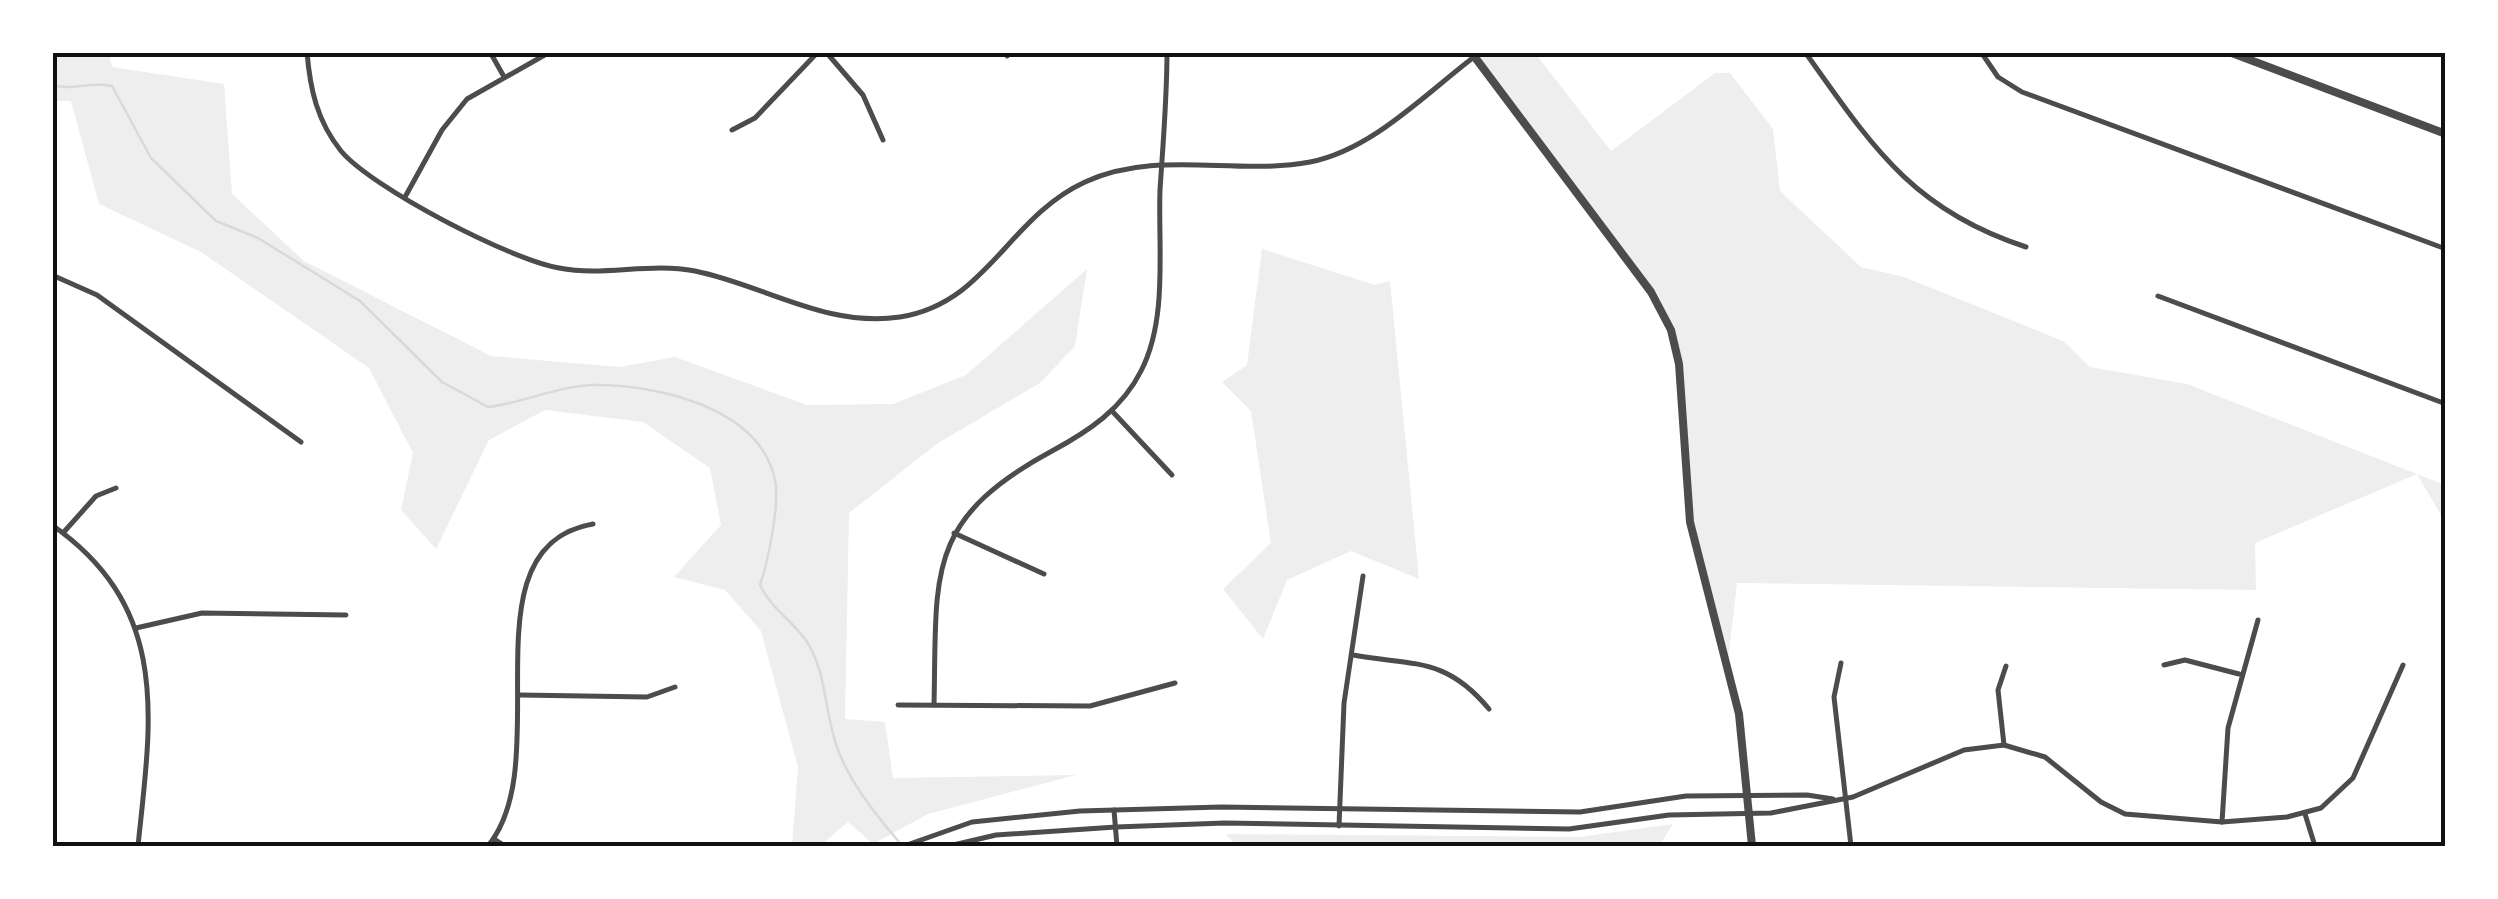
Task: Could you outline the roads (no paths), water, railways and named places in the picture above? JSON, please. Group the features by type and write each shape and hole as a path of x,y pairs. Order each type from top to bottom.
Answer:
{"street":[{"path":"306,52 314,102 332,138 355,165 405,197 522,256 558,268 674,268 723,279 809,309 886,318 922,311 968,286 1036,210 1068,190 1114,171 1162,164 1294,164 1327,158 1362,142 1475,54 1652,292 1670,330 1679,364 1690,522 1728,661 1752,846"},
{"path":"490,52 503,75"},
{"path":"405,197 455,112 482,86 550,52"},
{"path":"732,130 755,118 818,52"},
{"path":"826,52 863,95 883,140"},
{"path":"934,705 937,589 954,532 994,485 1076,438 1112,411 1141,372 1152,340 1167,52"},
{"path":"1806,52 1912,188 1945,213 2026,247"},
{"path":"1980,52 1998,77 2022,92 2446,249"},
{"path":"2229,52 2446,134"},
{"path":"52,275 98,295 301,442"},
{"path":"2158,296 2446,404"},
{"path":"1112,411 1172,475"},
{"path":"63,533 88,503 116,488"},
{"path":"488,846 515,792 518,620 532,568 558,536 593,524"},
{"path":"52,525 105,574 136,628 148,668 151,713 138,846"},
{"path":"954,532 1044,574"},
{"path":"1339,826 1344,704 1364,576"},
{"path":"136,628 202,613 346,615"},
{"path":"2222,822 2228,728 2258,620"},
{"path":"1352,655 1433,665 1464,682 1490,708"},
{"path":"2164,665 2185,660 2240,674"},
{"path":"1842,663 1834,697 1851,846"},
{"path":"949,846 996,835 1116,826 1596,828 1668,815 1809,809 1845,799 1964,750 2004,745 2045,757 2100,802 2125,814 2222,822 2304,814 2330,802 2353,778 2403,665"},
{"path":"2004,745 1998,690 2006,666"},
{"path":"898,705 1090,706 1175,682"},
{"path":"519,695 648,697 675,686"},
{"path":"904,846 936,832 992,818 1114,810 1580,812 1686,796 1807,795 1836,800"},
{"path":"1114,810 1118,846"},
{"path":"2304,814 2315,846"},
{"path":"494,839 505,846"}],"waterway":[{"path":"52,85 112,86 151,158 216,221 258,238 360,301 442,382 488,407 579,386 618,386 674,395 702,405 749,434 765,455 776,491 772,533 760,585 812,651 841,757 863,796 899,842"}]}
